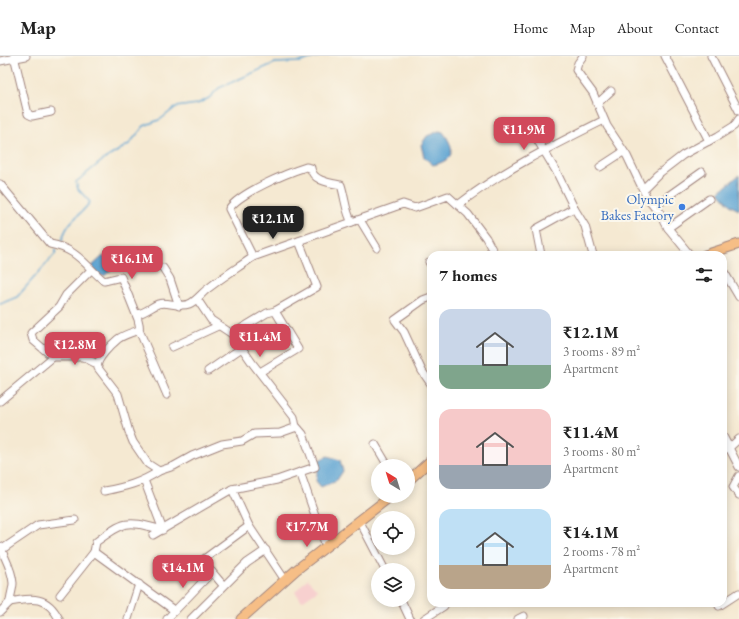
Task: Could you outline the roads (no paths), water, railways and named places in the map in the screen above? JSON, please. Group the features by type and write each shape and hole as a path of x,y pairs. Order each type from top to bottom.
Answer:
{"main road":[{"path":"719,251 739,244"},
{"path":"415,475 427,464"},
{"path":"241,619 326,546 382,503"}],"street":[{"path":"0,61 26,56"},
{"path":"583,56 578,63 576,70 593,93 596,104 606,126 623,152 643,189 668,228 687,251"},
{"path":"665,56 710,141"},
{"path":"711,56 739,110"},
{"path":"15,57 28,114 32,116 51,112"},
{"path":"596,104 611,91"},
{"path":"643,189 657,175 682,155 710,141 734,126 739,119"},
{"path":"458,205 485,184 544,150 604,120"},
{"path":"535,136 585,226 592,251"},
{"path":"600,167 623,152"},
{"path":"253,257 229,209 233,202 250,192 306,167 311,168 311,171 320,179 340,185 346,202 347,215 352,222"},
{"path":"654,206 702,172"},
{"path":"0,184 50,244 63,246 74,252 104,281 121,277 137,318 140,328 139,330 167,394"},
{"path":"137,318 138,314 158,304 179,306 189,304 211,286 253,257 360,220 366,216 378,214 384,210 397,207 402,204 415,208 444,196 448,196 455,204 458,205 481,231 493,251"},
{"path":"668,228 709,199"},
{"path":"540,251 536,229 574,208"},
{"path":"360,220 377,248"},
{"path":"232,334 267,313 274,311 317,287 299,241"},
{"path":"163,268 170,279 179,306"},
{"path":"53,357 33,340 31,333 60,307 66,295 91,270"},
{"path":"727,277 739,297"},
{"path":"427,298 395,320 404,332 422,371 427,378"},
{"path":"153,535 232,489 277,480 315,467 303,434 296,427 294,417 243,347 232,334 211,320 197,299"},
{"path":"260,372 298,349 274,311"},
{"path":"172,347 218,326"},
{"path":"97,364 99,359 118,339 139,330"},
{"path":"208,371 243,347"},
{"path":"0,401 53,357 83,357 97,364 106,381 118,394 129,432 134,442 148,464 152,468 159,471"},
{"path":"104,491 126,487 144,480 159,471 174,466 192,456 222,444 242,441 254,434 280,433 296,427"},
{"path":"727,448 739,439"},
{"path":"375,444 384,459"},
{"path":"727,450 739,467"},
{"path":"300,472 326,546"},
{"path":"739,476 733,487 739,495"},
{"path":"144,480 163,530"},
{"path":"232,489 249,526 285,580"},
{"path":"298,530 316,518"},
{"path":"10,602 10,593 13,586 12,571 1,548 38,526 75,520"},
{"path":"359,520 381,563"},
{"path":"60,595 74,580 94,552 96,542 126,523 133,522 163,530"},
{"path":"223,585 212,572 200,562 249,526"},
{"path":"191,619 223,585 247,563 266,550"},
{"path":"94,552 175,611"},
{"path":"167,619 212,572"},
{"path":"128,619 139,584"},
{"path":"727,601 739,593"},
{"path":"0,612 10,602 40,599 51,608 59,619"},
{"path":"404,607 410,619"},
{"path":"424,619 442,607"},
{"path":"0,616 3,619"}],"water":[{"path":"439,131 443,132 450,143 451,153 446,160 433,165 424,157 421,145 427,136"},
{"path":"739,175 739,210 731,206 719,192"},
{"path":"103,256 109,262 112,269 106,275 100,276 91,267"},
{"path":"328,456 340,460 343,471 337,480 321,487 316,481 319,460"}],"waterway":[{"path":"61,243 67,228 90,202 78,189 76,182 103,160 129,144 144,126 161,119 176,107 197,104 209,98 219,88 275,63 300,62 320,56"},
{"path":"0,304 17,297 55,254 56,249"}],"place":[{"name":"Olympic Bakes Factory","path":"682,207"}]}
